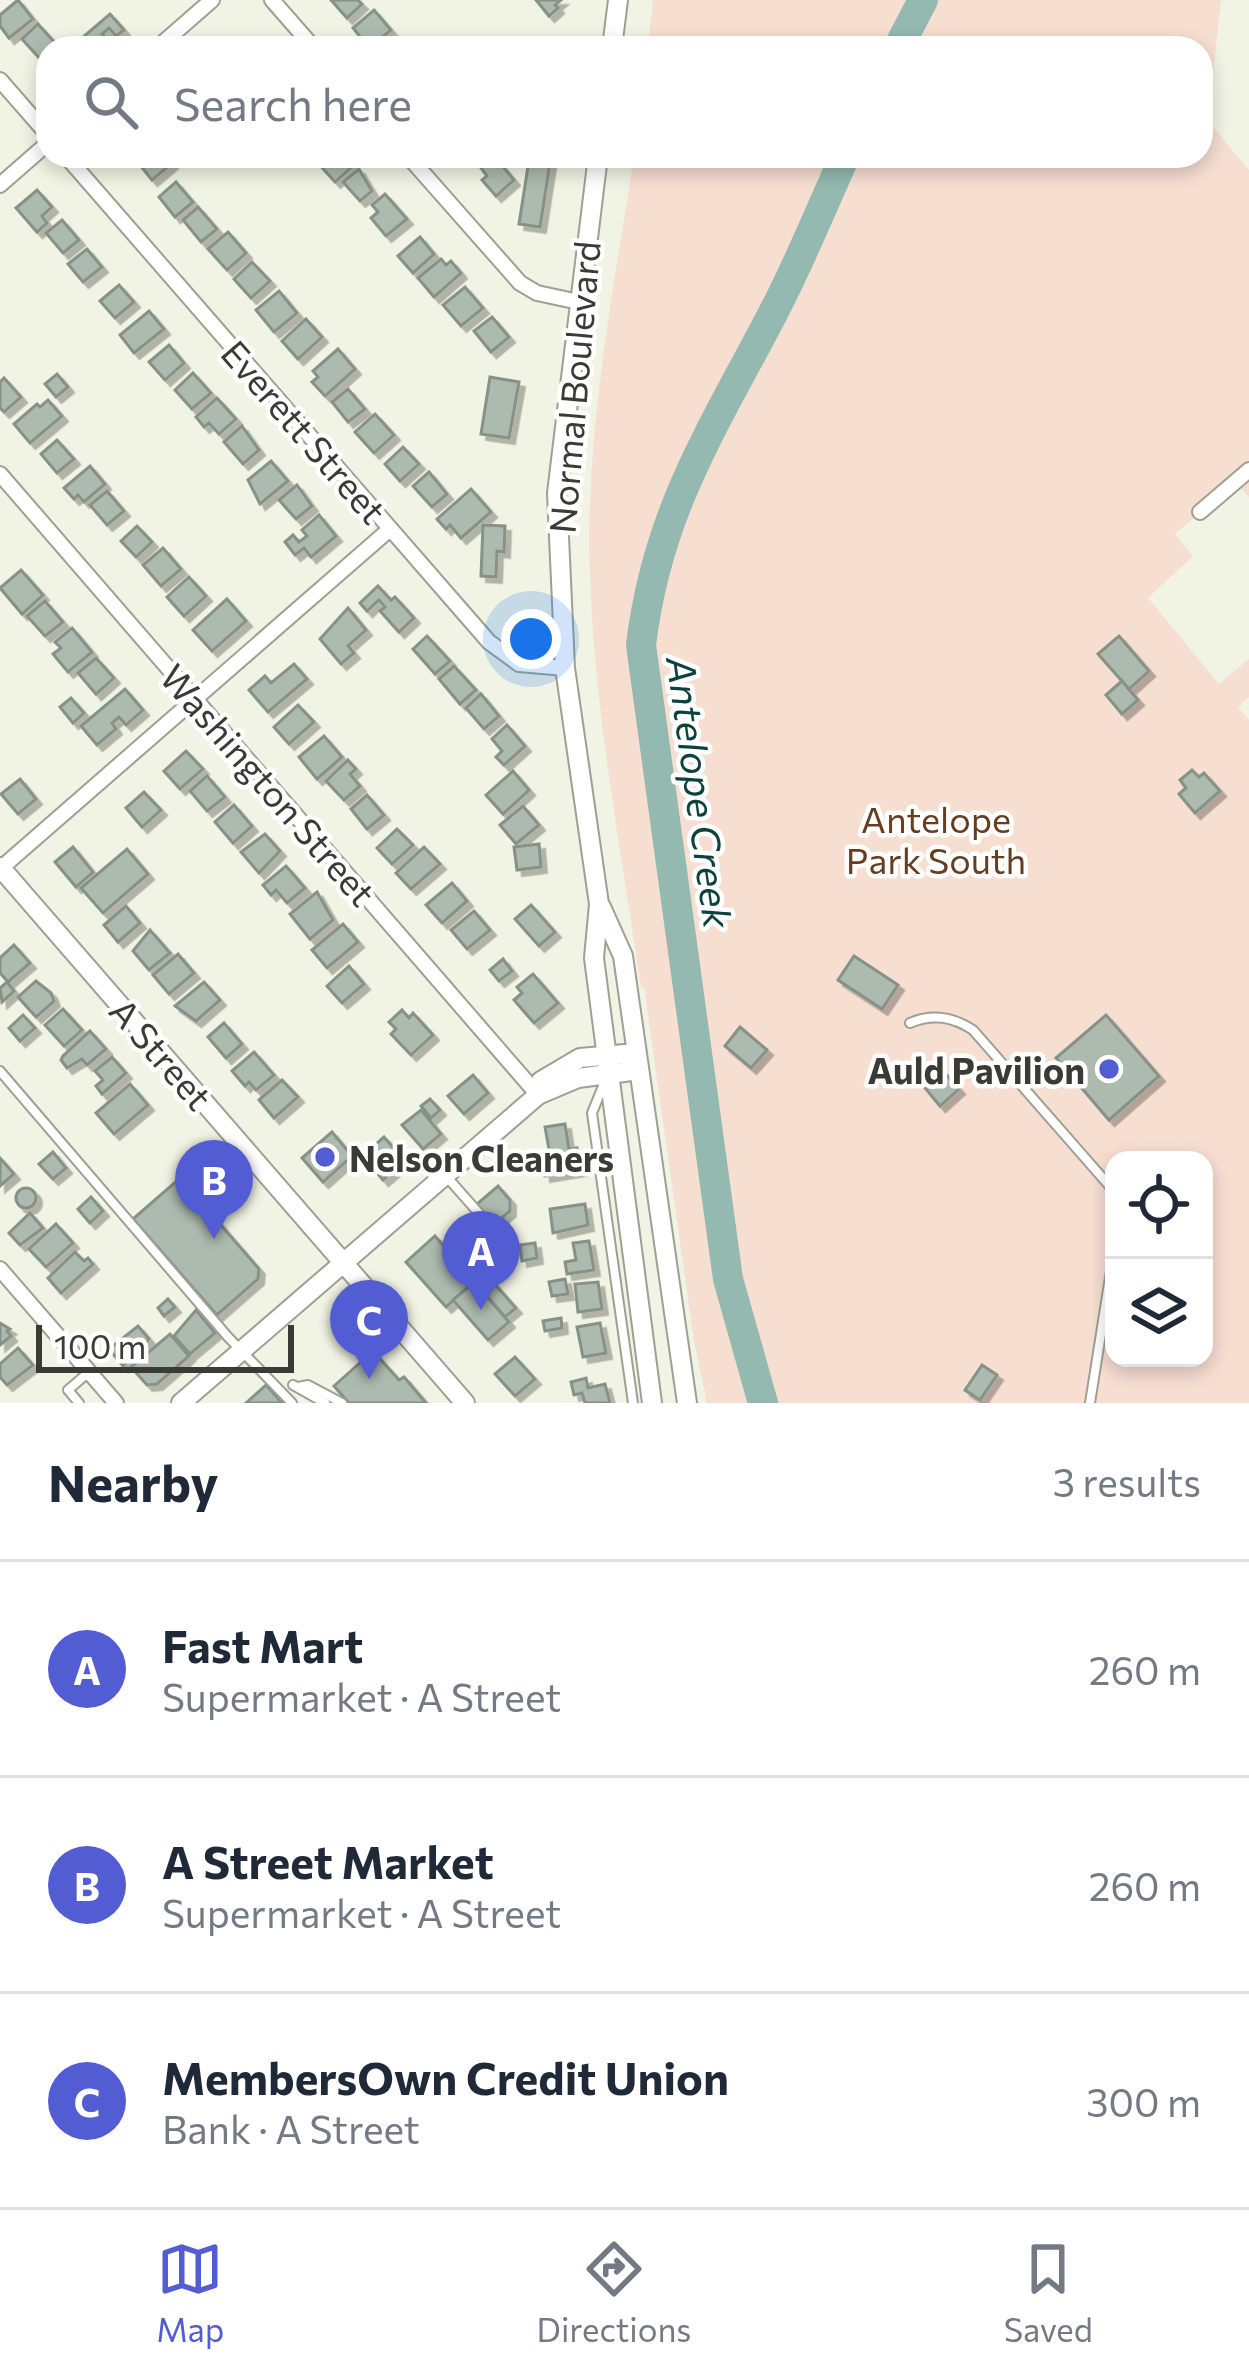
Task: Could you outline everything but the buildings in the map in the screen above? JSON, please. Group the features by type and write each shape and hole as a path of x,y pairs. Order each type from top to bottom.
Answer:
{"main road":[{"path":"614,36 618,0"},
{"name":"Normal Boulevard","path":"596,168 557,493 565,668 599,904 594,958 652,1403"},
{"name":"A Street","path":"0,868 465,1403"},
{"name":"Normal Boulevard","path":"599,904 623,956 678,1344 691,1403"},
{"path":"182,1403 538,1095 542,1081 555,1069 580,1058 607,1065 638,1062"}],"street":[{"path":"171,36 212,0"},
{"path":"272,0 304,36"},
{"path":"0,80 36,124"},
{"path":"0,185 36,150"},
{"name":"Everett Street","path":"76,168 503,654 530,666 565,668"},
{"path":"419,168 520,283 537,293 579,302"},
{"path":"1200,512 1249,470"},
{"name":"Washington Street","path":"0,474 538,1095"},
{"path":"0,868 390,529"},
{"path":"0,1270 116,1403"}],"lane":[{"path":"910,1023 948,1018 973,1030 1105,1181"},
{"path":"607,1065 592,1113 633,1403"},
{"path":"0,1071 292,1403"},
{"path":"445,1175 506,1245 510,1258 494,1276"},
{"path":"1090,1403 1113,1259"},
{"path":"79,1403 68,1390 89,1372"},
{"path":"325,1403 295,1386 308,1385 342,1403"}],"green space":[{"name":"Antelope Park South","path":"653,0 1221,0 1213,74 1213,36 649,36"},
{"name":"Antelope Park South","path":"1213,127 1249,170 1249,497 1235,482 1175,534 1193,556 1148,598 1219,684 1249,659 1249,697 1238,707 1249,720 1249,1403 707,1403 597,677 590,572 596,415 632,168 1213,168"}],"waterway":[{"name":"Antelope Creek","path":"904,36 923,0"},
{"name":"Antelope Creek","path":"763,1403 728,1279 641,645 660,554 690,473 782,296 840,168"}],"place":[{"name":"Auld Pavilion","path":"1109,1069"},
{"name":"Nelson Cleaners","path":"325,1157"},
{"name":"A Street Market","path":"214,1239"},
{"name":"Fast Mart","path":"481,1310"},
{"name":"MembersOwn Credit Union","path":"369,1379"}]}
